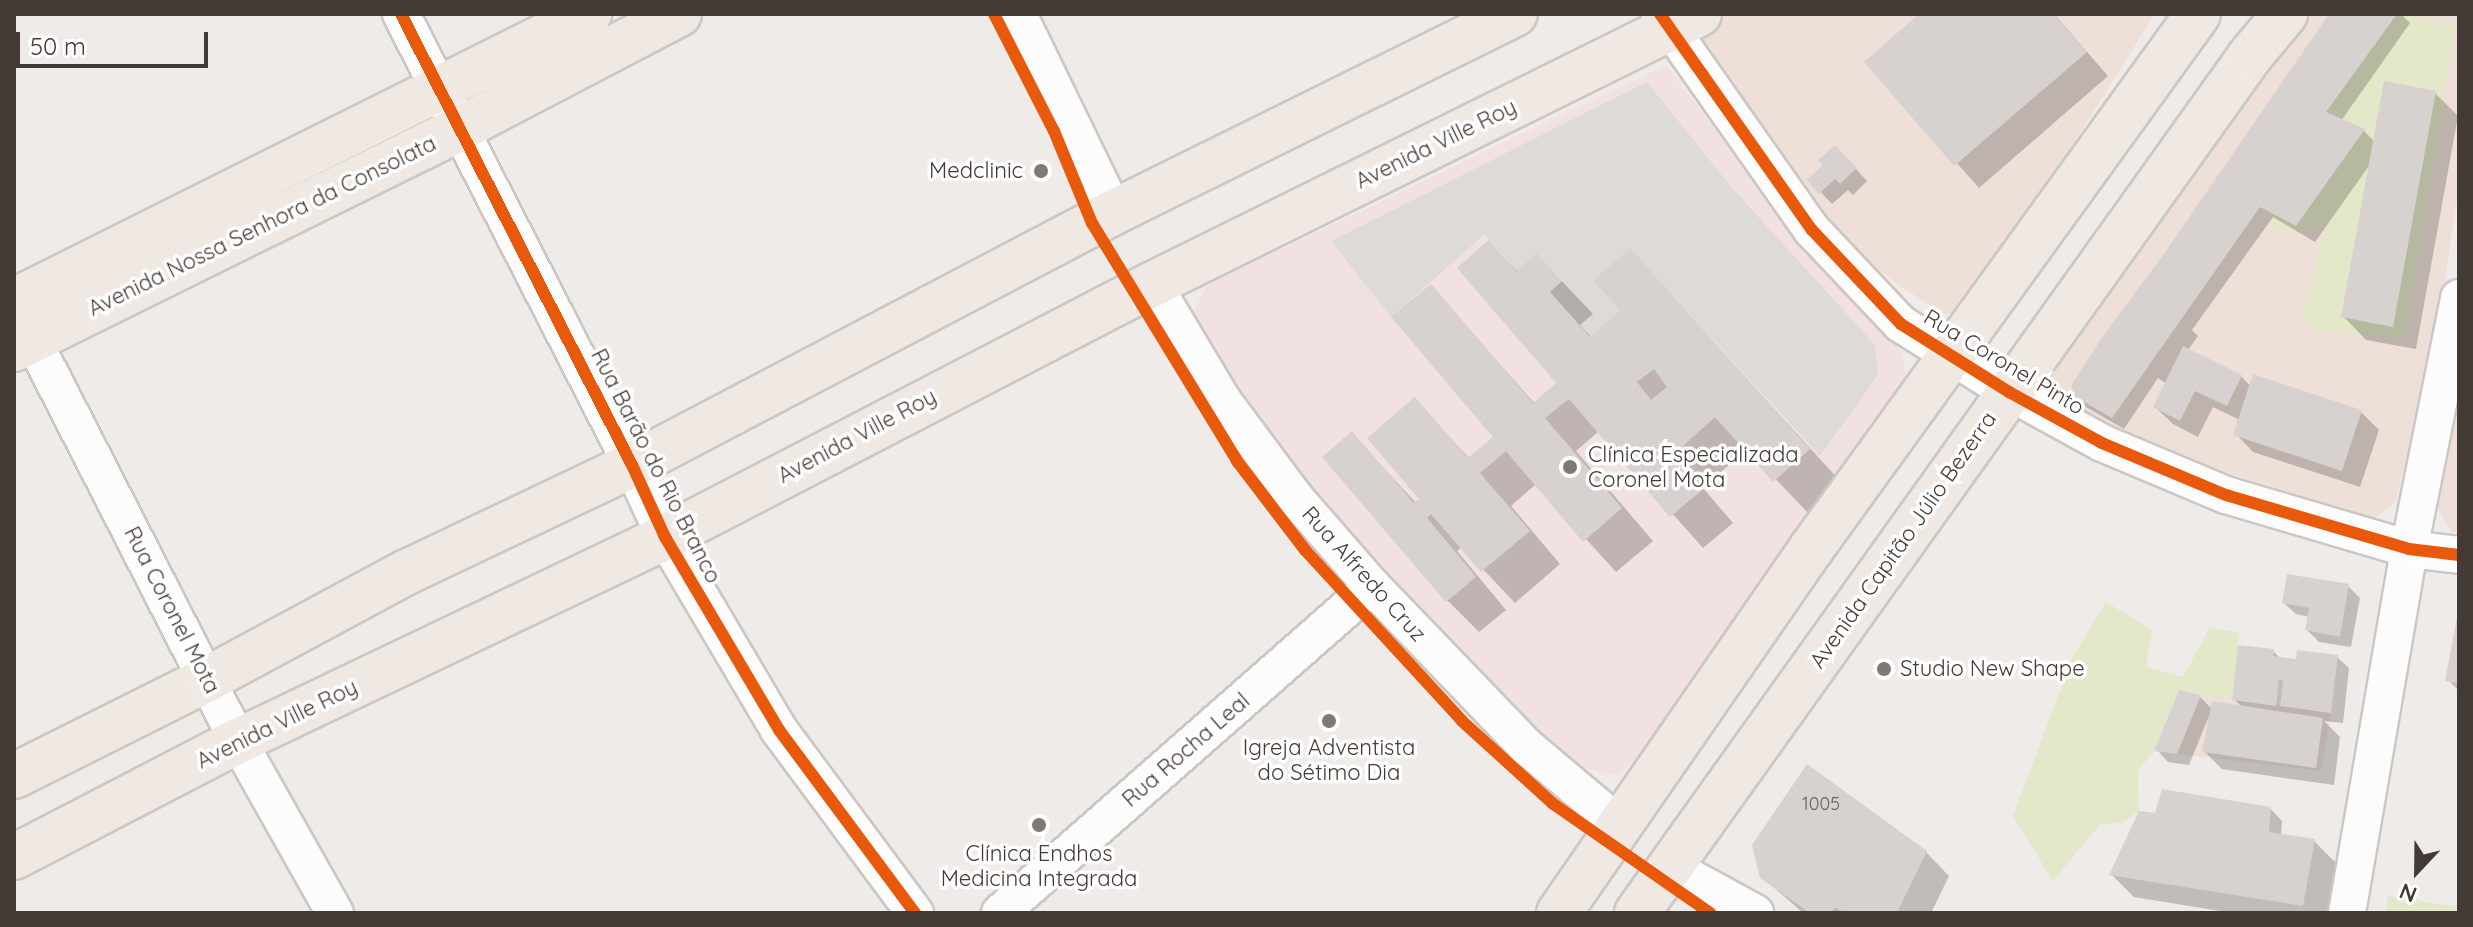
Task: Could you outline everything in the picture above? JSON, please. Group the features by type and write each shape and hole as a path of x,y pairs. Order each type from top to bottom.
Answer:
{"main road":[{"name":"Avenida Nossa Senhora da Consolata","path":"19,323 439,90 589,14"},
{"name":"Avenida Nossa Senhora da Consolata","path":"19,323 461,128 679,14"},
{"path":"14,776 208,679 407,572 632,465 1114,212 1515,14"},
{"path":"1559,913 1811,549 2198,14"},
{"name":"Avenida Capitão Júlio Bezerra","path":"1637,913 2250,56 2285,14"},
{"name":"Avenida Ville Roy","path":"14,857 238,741 665,537 1153,284 1676,19"}],"street":[{"name":"Rua Barão do Rio Branco","path":"401,14 632,465 665,537 779,730 915,913"},
{"path":"1018,14 1114,212"},
{"name":"Rua Coronel Pinto","path":"1676,19 1812,230 1901,324 2009,392 2102,443 2226,495 2409,549 2459,555"},
{"name":"Rua Alfredo Cruz","path":"1153,284 1223,401 1296,499 1372,586 1526,746 1621,826"},
{"path":"2347,913 2409,549 2459,298"},
{"name":"Rua Coronel Mota","path":"19,323 238,741 335,913"},
{"name":"Rua Rocha Leal","path":"1000,913 1372,586"},
{"path":"1671,867 1755,913"}],"shaded area":[{"path":"1728,14 2155,14 2023,223 1958,313 1944,314 1894,282 1863,256 1803,192 1704,60 1696,30"},
{"path":"2300,14 2459,14 2459,184 2441,308 2396,502 2374,519 2206,466 2033,390"},
{"name":"Clínica Especializada Coronel Mota","path":"1666,65 1758,185 1892,334 1904,359 1905,384 1649,748 1617,776 1573,765 1480,682 1382,576 1236,396 1191,317 1207,285"},
{"path":"1647,82 1732,188 1875,345 1878,375 1820,456 1630,249 1593,281 1620,310 1590,337 1550,292 1562,280 1537,253 1516,271 1485,234 1391,317 1331,241"},
{"path":"2459,349 2459,533 2452,532 2433,501"},
{"path":"2179,690 2331,713 2321,771 2154,751"}],"green space":[{"path":"2397,14 2412,14 2454,28 2406,338 2316,331 2308,327 2304,317 2325,227 2288,234 2276,232 2270,224 2269,211 2297,226 2364,130 2326,112"},
{"path":"2106,602 2152,630 2146,667 2183,677 2210,627 2239,633 2232,700 2179,690 2154,751 2138,771 2139,811 2122,823 2100,824 2053,881 2013,816 2073,656"},
{"path":"2388,896 2459,907 2459,913 2386,913"}],"building":[{"path":"1919,14 2053,14 2087,52 1954,166 1864,62"},
{"path":"2329,14 2397,14 2326,112 2365,129 2296,226 2260,207 2112,418 2072,395 2072,384 2103,336 2166,251"},
{"path":"2384,81 2436,91 2393,327 2341,317"},
{"path":"1835,145 1857,168 1840,184 1835,179 1819,194 1807,180 1823,165 1818,160"},
{"path":"1489,240 1516,271 1537,253 1562,281 1550,292 1590,337 1620,310 1593,281 1630,248 1810,449 1773,482 1715,417 1673,455 1702,490 1670,517 1569,399 1545,418 1622,508 1583,542 1506,451 1480,473 1530,531 1481,572 1431,514 1427,518 1476,577 1446,602 1322,457 1352,431 1414,503 1419,499 1367,438 1415,397 1468,458 1493,437 1391,317 1431,284 1533,403 1556,383 1457,268","holes":["1654,369 1667,387 1651,400 1637,382"]},
{"path":"2183,346 2242,375 2227,406 2195,391 2180,421 2153,407"},
{"path":"2253,374 2362,410 2342,471 2233,435"},
{"path":"2287,574 2349,584 2340,637 2305,630 2309,608 2282,603"},
{"path":"2459,617 2459,683 2445,681"},
{"path":"2238,645 2274,649 2273,656 2296,659 2297,650 2338,655 2331,713 2280,706 2283,680 2279,680 2276,706 2232,700"},
{"path":"2179,690 2201,695 2177,754 2154,751"},
{"path":"2212,701 2323,718 2316,768 2202,752"},
{"path":"1807,764 1927,851 1897,913 1844,913 1835,907 1831,913 1810,913 1760,878 1752,845"},
{"path":"2162,789 2271,807 2269,832 2315,839 2303,906 2109,875 2139,811 2155,813"}],"cycle path":[{"path":"401,14 632,465 665,537 779,730 915,913"},
{"path":"994,14 1054,131 1092,223 1237,461 1305,550 1462,721 1552,803 1710,913"},
{"path":"1660,14 1812,230 1901,324 2009,392 2102,443 2226,495 2409,549 2459,555"}],"place":[{"name":"Medclinic","path":"1041,171"},
{"name":"Clínica Especializada Coronel Mota","path":"1570,467"},
{"name":"Studio New Shape","path":"1884,669"},
{"name":"Igreja Adventista do Sétimo Dia","path":"1329,721"},
{"name":"Clínica Endhos Medicina Integrada","path":"1039,825"}]}
